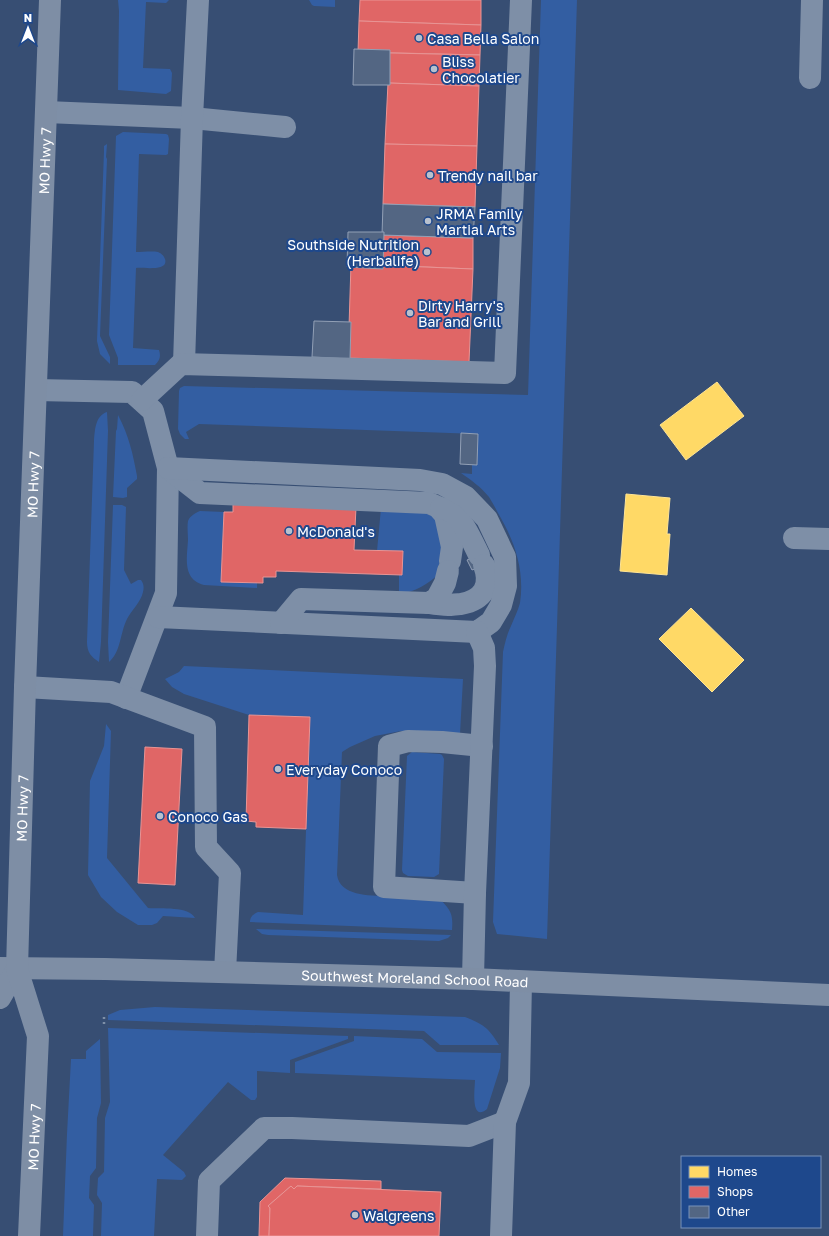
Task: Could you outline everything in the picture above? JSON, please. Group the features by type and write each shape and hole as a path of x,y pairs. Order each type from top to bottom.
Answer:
{"main road":[{"name":"MO Hwy 7","path":"0,998 8,969 25,687 50,0"},
{"name":"MO Hwy 7","path":"8,969 38,1036 29,1236"},
{"name":"Southwest Moreland School Road","path":"8,969 105,969 472,979 829,995"}],"street":[{"path":"184,364 192,118 198,0"},
{"path":"142,400 181,364 506,373 521,0"},
{"path":"810,78 812,0"},
{"path":"46,112 192,118 285,127"},
{"path":"36,390 132,392 153,411 168,468 166,593 126,698"},
{"path":"168,468 200,493 429,503 451,511 460,520 481,560 487,579 485,589 478,598 466,603 449,606 429,603 301,599 281,623"},
{"path":"158,617 477,632 491,622 501,605 506,586 505,557 487,519 466,497 442,484 420,480 168,468"},
{"path":"429,603 438,598 445,583 452,547 445,515 438,507"},
{"path":"794,538 829,539"},
{"path":"472,979 485,666 484,648 477,632"},
{"path":"25,687 111,692 205,727 206,847 230,873 225,972"},
{"path":"475,893 384,887 389,746 408,742 442,742 482,746"},
{"path":"501,1236 506,1122 519,1083 521,982"},
{"path":"207,1236 209,1181 264,1128 469,1136 506,1122"}],"path":[{"path":"104,1017 104,1027"}],"shaded area":[{"path":"118,0 169,0 166,3 146,2 143,68 170,69 172,73 171,91 166,94 118,90"},
{"path":"309,0 335,0 335,7 314,6"},
{"path":"541,0 577,0 547,939 497,934 493,922 503,652 508,632 520,603 521,579 517,556 509,534 494,505 483,490 461,473 472,474 472,465 477,465 478,434 199,424 186,432 189,439 185,439 180,434 178,429 179,391 180,388 184,386 528,395"},
{"path":"123,132 166,134 168,135 169,139 168,154 166,155 139,154 136,252 158,252 164,257 165,263 163,266 155,268 136,268 133,348 159,350 160,358 155,365 118,365 118,358 109,335 116,136"},
{"path":"107,144 100,336 110,357 110,364 100,354 97,341 104,146"},
{"path":"107,412 108,431 101,642 99,662 90,654 87,642 94,437 98,420"},
{"path":"118,415 130,445 137,476 137,479 127,488 127,497 123,498 113,497"},
{"path":"113,505 122,505 126,507 124,570 131,584 141,580 144,588 140,599 127,619 116,653 109,662 108,642"},
{"path":"381,508 425,512 433,516 442,531 440,573 431,581 416,589 399,594 399,575 402,575 403,551 377,551"},
{"path":"200,511 224,512 221,581 257,583 257,588 204,585 192,578 187,567 188,521 191,516"},
{"path":"184,666 463,679 460,734 401,731 375,736 342,752 337,875 340,883 346,889 353,892 372,896 404,896 442,901 451,914 452,930 250,922 252,916 258,912 303,915 310,717 249,715 184,694 172,687 165,679 179,672"},
{"path":"106,724 111,731 107,858 148,908 181,910 192,914 195,918 163,916 157,923 152,925 138,925 117,912 101,897 88,875 90,781 104,746"},
{"path":"412,752 440,754 444,759 439,874 434,877 408,876 403,873 402,870 407,756"},
{"path":"256,929 451,935 448,938 439,941 268,935 262,934"},
{"path":"155,1007 465,1017 485,1027 492,1034 499,1045 440,1045 424,1031 108,1020 108,1015 120,1010"},
{"path":"108,1028 348,1036 348,1039 290,1060 290,1073 257,1071 257,1097 255,1100 251,1100 228,1082 163,1155 184,1172 186,1176 182,1180 157,1179 154,1236 101,1236 102,1203 97,1195 98,1178 104,1172 105,1118 110,1102"},
{"path":"354,1036 422,1039 437,1052 501,1053 500,1068 487,1109 482,1112 478,1111 476,1108 474,1096 475,1080 295,1073 295,1062 354,1041"},
{"path":"100,1039 101,1103 97,1118 96,1168 90,1176 89,1198 94,1205 93,1236 63,1236 71,1059 86,1059 86,1051"}],"building: Homes":[{"path":"717,382 744,416 686,460 660,425"},
{"path":"626,494 670,498 667,534 670,534 667,575 620,571"},
{"path":"691,608 744,660 712,692 659,639"}],"building: Shops":[{"path":"360,0 481,0 481,25 359,21"},
{"name":"Casa Bella Salon","path":"359,21 481,25 480,55 358,52"},
{"name":"Bliss Chocolatier","path":"389,53 480,55 479,86 388,83"},
{"path":"388,83 479,86 477,146 385,144"},
{"name":"Trendy nail bar","path":"385,144 477,146 475,207 383,204"},
{"name":"Southside Nutrition (Herbalife)","path":"382,235 473,238 473,269 381,265"},
{"name":"Dirty Harry's Bar and Grill","path":"351,264 473,269 469,362 348,358"},
{"name":"McDonald's","path":"233,503 356,507 354,550 403,551 402,575 276,571 276,577 263,577 263,583 221,582 224,512 233,512"},
{"name":"Everyday Conoco","path":"249,715 310,717 306,829 256,827 256,822 246,821"},
{"name":"Conoco Gas","path":"145,747 182,749 175,885 138,883"},
{"path":"285,1178 381,1181 381,1189 297,1186 294,1189 291,1186 268,1206 270,1208 269,1236 259,1236 260,1202"},
{"name":"Walgreens","path":"291,1186 294,1189 297,1186 441,1192 439,1236 269,1236 270,1208 268,1206"}],"building: Other":[{"path":"354,49 390,50 390,85 353,85"},
{"name":"JRMA Family Martial Arts","path":"383,204 475,207 473,238 382,235"},
{"path":"348,232 384,232 383,269 347,267"},
{"path":"314,321 351,322 350,359 312,357"},
{"path":"461,433 478,434 477,465 460,464"},
{"path":"479,555 484,565 472,570 467,560"}],"place":[{"name":"Casa Bella Salon","path":"419,38"},
{"name":"Bliss Chocolatier","path":"434,69"},
{"name":"Trendy nail bar","path":"430,175"},
{"name":"JRMA Family Martial Arts","path":"428,221"},
{"name":"Southside Nutrition (Herbalife)","path":"427,252"},
{"name":"Dirty Harry's Bar and Grill","path":"410,313"},
{"name":"McDonald's","path":"289,531"},
{"name":"Everyday Conoco","path":"278,769"},
{"name":"Conoco Gas","path":"160,816"},
{"name":"Walgreens","path":"355,1215"}]}
